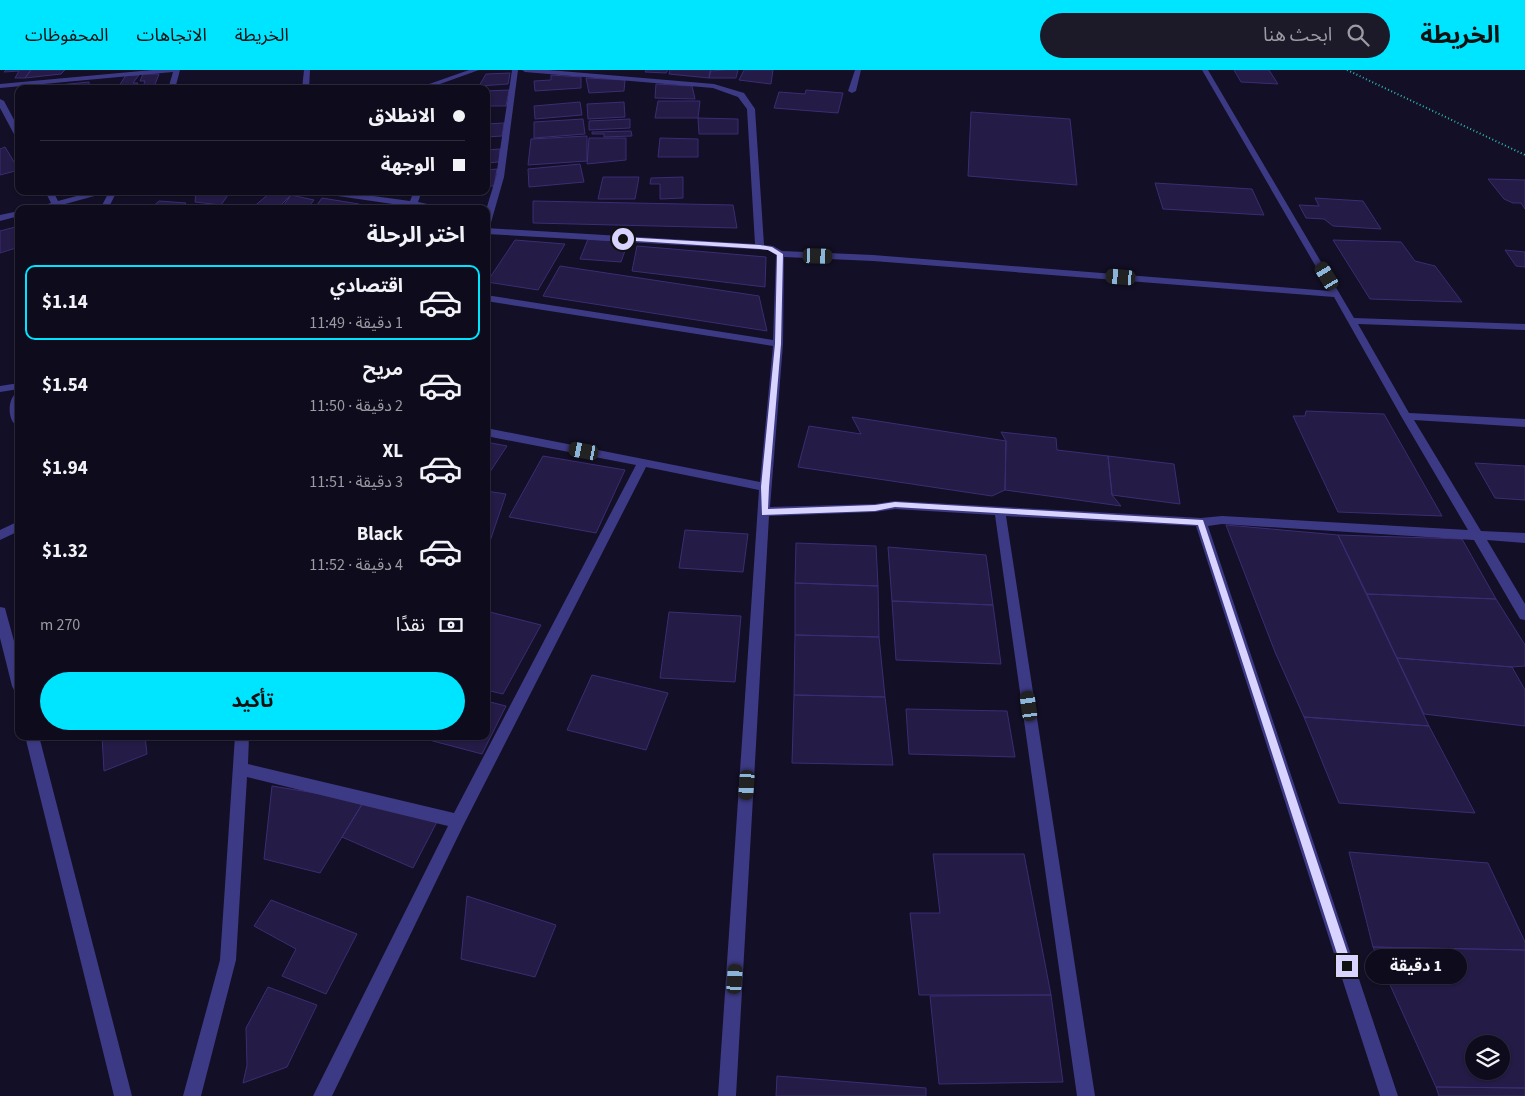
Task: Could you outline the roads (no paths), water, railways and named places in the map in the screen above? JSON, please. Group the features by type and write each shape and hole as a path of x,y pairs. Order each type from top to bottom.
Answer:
{"street":[{"path":"66,79 72,70"},
{"path":"0,86 175,70 172,85"},
{"path":"305,85 307,70"},
{"path":"429,85 476,70"},
{"path":"490,208 500,177 515,70"},
{"path":"525,70 714,86 741,94 751,109 760,247"},
{"path":"852,91 858,70"},
{"path":"1205,70 1337,294 1351,322 1406,416 1525,615"},
{"path":"453,85 454,76"},
{"path":"0,101 15,129"},
{"path":"51,195 56,204"},
{"path":"52,205 90,195"},
{"path":"346,195 419,205"},
{"path":"412,204 416,195"},
{"path":"0,218 15,214"},
{"path":"490,231 760,247 770,248 780,254 873,258 1337,294"},
{"path":"727,1096 765,512 765,487 778,344 780,254"},
{"path":"490,299 778,344"},
{"path":"1351,322 1525,328"},
{"path":"0,388 15,386"},
{"path":"1406,416 1525,423"},
{"path":"490,433 765,487"},
{"path":"322,1096 458,821 643,462"},
{"path":"765,512 875,508 895,505 1201,522 1222,520 1525,538"},
{"path":"1000,512 1086,1096"},
{"path":"1201,522 1389,1096"},
{"path":"0,535 15,527"},
{"path":"0,612 15,670"},
{"path":"33,740 123,1096"},
{"path":"192,1096 228,960 242,740"},
{"path":"240,768 458,821"}]}
